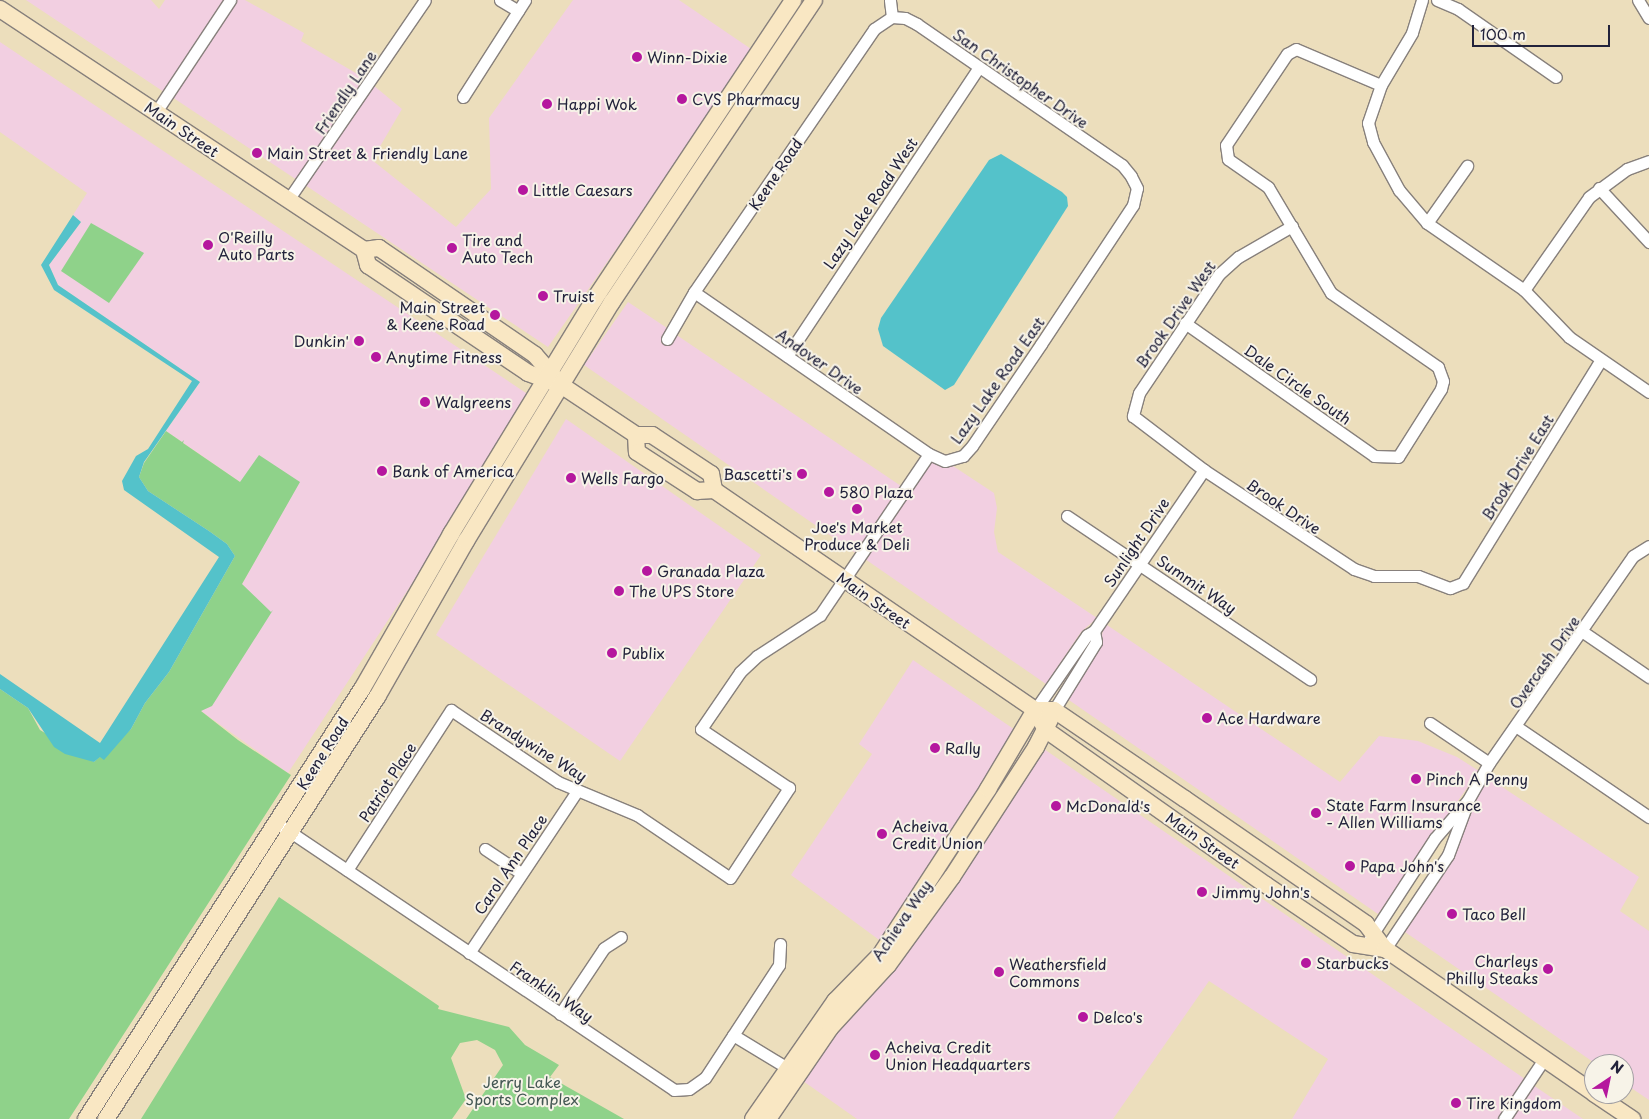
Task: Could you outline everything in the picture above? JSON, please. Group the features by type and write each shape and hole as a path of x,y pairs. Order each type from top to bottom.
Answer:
{"main road":[{"name":"Keene Road","path":"106,1119 190,990 362,689 547,375 793,0"},
{"name":"Keene Road","path":"86,1119 176,980 377,697 429,602 561,385 638,263 814,0"},
{"name":"Main Street","path":"0,10 364,250 368,265 528,373 547,375 636,435 652,435 711,474 714,490"},
{"name":"Main Street","path":"636,435 638,452 696,491 714,490 1035,710 1046,730 1353,944 1369,940 1385,949 1584,1086"},
{"path":"1035,710 1054,710"},
{"name":"Achieva Way","path":"768,1119 835,1001 881,954 988,789 1035,710"},
{"name":"Main Street","path":"1054,710 1366,924 1369,940"},
{"name":"Achieva Way","path":"753,1119 830,1028 888,965 952,878 1046,730 1054,710"},
{"path":"1216,849 1232,848 1266,864 1276,863"},
{"name":"Main Street","path":"1610,1104 1632,1119"}],"street":[{"path":"156,112 230,0"},
{"name":"Friendly Lane","path":"288,200 425,0"},
{"path":"500,0 518,12"},
{"path":"463,97 526,0"},
{"path":"890,0 892,17"},
{"path":"1422,0 1412,33 1381,85 1368,123 1373,142 1407,201 1427,224 1524,290 1552,321 1600,361 1649,392"},
{"path":"1437,0 1458,9 1556,77"},
{"path":"1638,0 1649,18"},
{"name":"San Christopher Drive","path":"892,17 905,18 917,24 1122,165 1137,188"},
{"name":"Keene Road","path":"667,339 694,292 874,29 892,17"},
{"path":"1292,226 1268,187 1228,159 1226,145 1286,54 1296,49 1381,85"},
{"name":"Lazy Lake Road West","path":"787,356 979,67"},
{"path":"1524,290 1569,220 1599,188 1627,169 1649,161"},
{"path":"1427,224 1467,166"},
{"name":"Lazy Lake Road East","path":"929,454 945,461 954,460 972,446 1133,205 1137,188"},
{"path":"1599,188 1649,242"},
{"name":"Brook Drive West","path":"1139,393 1185,323 1225,269 1238,257 1292,226"},
{"name":"Dale Circle South","path":"1185,323 1374,456 1398,457 1441,389 1443,381 1438,367 1331,293 1292,226"},
{"name":"Andover Drive","path":"694,292 929,454"},
{"name":"Brook Drive East","path":"1457,586 1465,581 1600,361"},
{"name":"Brook Drive","path":"1139,393 1134,406 1136,421 1204,470 1354,569 1374,576 1418,576 1446,588 1457,586"},
{"path":"845,580 929,454"},
{"name":"Sunlight Drive","path":"1035,710 1087,635 1094,631 1138,563 1204,470"},
{"name":"Summit Way","path":"1067,516 1310,679"},
{"name":"Overcash Drive","path":"1385,949 1448,855 1468,800 1489,763 1517,727 1633,556 1649,546"},
{"name":"Brandywine Way","path":"451,710 577,791 637,815 730,878 788,788 702,729 740,672 757,656 820,615 845,580"},
{"name":"Sunlight Drive","path":"1054,710 1096,642 1094,631"},
{"path":"1583,632 1649,677"},
{"name":"Patriot Place","path":"347,870 451,710"},
{"path":"1430,723 1489,763"},
{"path":"1517,727 1649,817"},
{"name":"Carol Ann Place","path":"469,953 577,791"},
{"name":"Overcash Drive","path":"1369,940 1435,838 1468,800"},
{"name":"Franklin Way","path":"283,828 674,1090 689,1089 700,1084 778,965 780,944"},
{"path":"485,849 521,873"},
{"path":"560,1014 604,948 621,937"},
{"path":"733,1035 794,1072"},
{"path":"1504,1119 1544,1059"}],"shaded area":[{"path":"26,0 151,0 159,9 165,0 225,0 164,92"},
{"path":"236,0 245,0 304,33 301,41 366,79 297,180 172,97"},
{"path":"573,0 679,0 754,51 548,347 305,185 373,85 402,109 372,160 456,227 491,189 489,118"},
{"path":"0,42 529,395 466,501 288,773 201,711 242,584 299,482 240,482 166,431 200,382 58,285 49,265 81,222 73,215 87,193 0,132"},
{"path":"628,302 667,328 661,343 669,346 675,334 901,486 857,554 584,365"},
{"path":"566,419 761,555 620,761 436,635"},
{"path":"930,461 943,466 953,466 994,493 997,508 994,532 998,552 1097,618 1081,632 1046,684 865,559"},
{"path":"1104,623 1340,782 1379,736 1418,741 1457,757 1479,771 1378,914 1066,698 1101,642"},
{"path":"913,660 1018,732 882,942 791,875 872,754 859,744"},
{"path":"1041,747 1525,1079 1498,1119 1292,1119 1328,1059 1209,981 1113,1119 857,1119 803,1081"},
{"path":"1487,777 1639,877 1620,911 1649,931 1649,1100 1634,1090 1634,1054 1584,1054 1584,1056 1405,932 1452,857 1472,802"},
{"path":"1533,1085 1583,1119 1510,1119"}],"green space":[{"path":"91,223 144,253 109,303 61,271"},
{"path":"166,431 182,442 184,440 183,443 240,482 259,455 300,482 242,584 271,612 273,610 212,706 201,711 238,740 291,775 69,1119 0,1119 0,689 28,708 40,730 94,762 131,729 145,703 169,672 235,556 227,544 148,491 139,477 144,463"},
{"name":"Jerry Lake Sports Complex","path":"279,897 439,1006 438,1009 509,1027 525,1045 559,1065 550,1077 624,1119 466,1119 503,1065 495,1050 477,1040 460,1043 451,1058 466,1099 452,1119 141,1119"}],"water":[{"path":"1001,154 1062,192 1067,197 1068,206 954,385 945,390 883,346 878,329 881,318 989,160"},
{"path":"73,215 81,222 49,265 58,285 200,382 144,462 139,477 148,491 227,544 235,556 169,672 145,703 131,729 104,760 100,757 94,762 65,754 54,747 28,708 0,689 0,674 100,743 219,557 124,490 122,481 136,456 148,449 192,381 54,290 41,265"}],"place":[{"name":"Winn-Dixie","path":"637,57"},
{"name":"CVS Pharmacy","path":"682,99"},
{"name":"Happi Wok","path":"547,104"},
{"name":"Main Street & Friendly Lane","path":"257,153"},
{"name":"Little Caesars","path":"523,190"},
{"name":"O'Reilly Auto Parts","path":"208,245"},
{"name":"Tire and Auto Tech","path":"452,248"},
{"name":"Truist","path":"543,296"},
{"name":"Main Street & Keene Road","path":"495,315"},
{"name":"Dunkin'","path":"359,341"},
{"name":"Anytime Fitness","path":"376,357"},
{"name":"Walgreens","path":"425,402"},
{"name":"Bank of America","path":"382,471"},
{"name":"Bascetti's","path":"802,474"},
{"name":"Wells Fargo","path":"571,478"},
{"name":"580 Plaza","path":"829,492"},
{"name":"Joe's Market Produce & Deli","path":"857,509"},
{"name":"Granada Plaza","path":"647,571"},
{"name":"The UPS Store","path":"619,591"},
{"name":"Publix","path":"612,653"},
{"name":"Ace Hardware","path":"1207,718"},
{"name":"Rally","path":"935,748"},
{"name":"Pinch A Penny","path":"1416,779"},
{"name":"McDonald's","path":"1056,806"},
{"name":"State Farm Insurance - Allen Williams","path":"1316,813"},
{"name":"Acheiva Credit Union","path":"882,834"},
{"name":"Papa John's","path":"1350,866"},
{"name":"Jimmy John's","path":"1202,892"},
{"name":"Taco Bell","path":"1452,914"},
{"name":"Starbucks","path":"1306,963"},
{"name":"Charleys Philly Steaks","path":"1548,969"},
{"name":"Weathersfield Commons","path":"999,972"},
{"name":"Delco's","path":"1083,1017"},
{"name":"Acheiva Credit Union Headquarters","path":"875,1055"},
{"name":"Tire Kingdom","path":"1456,1103"}]}
